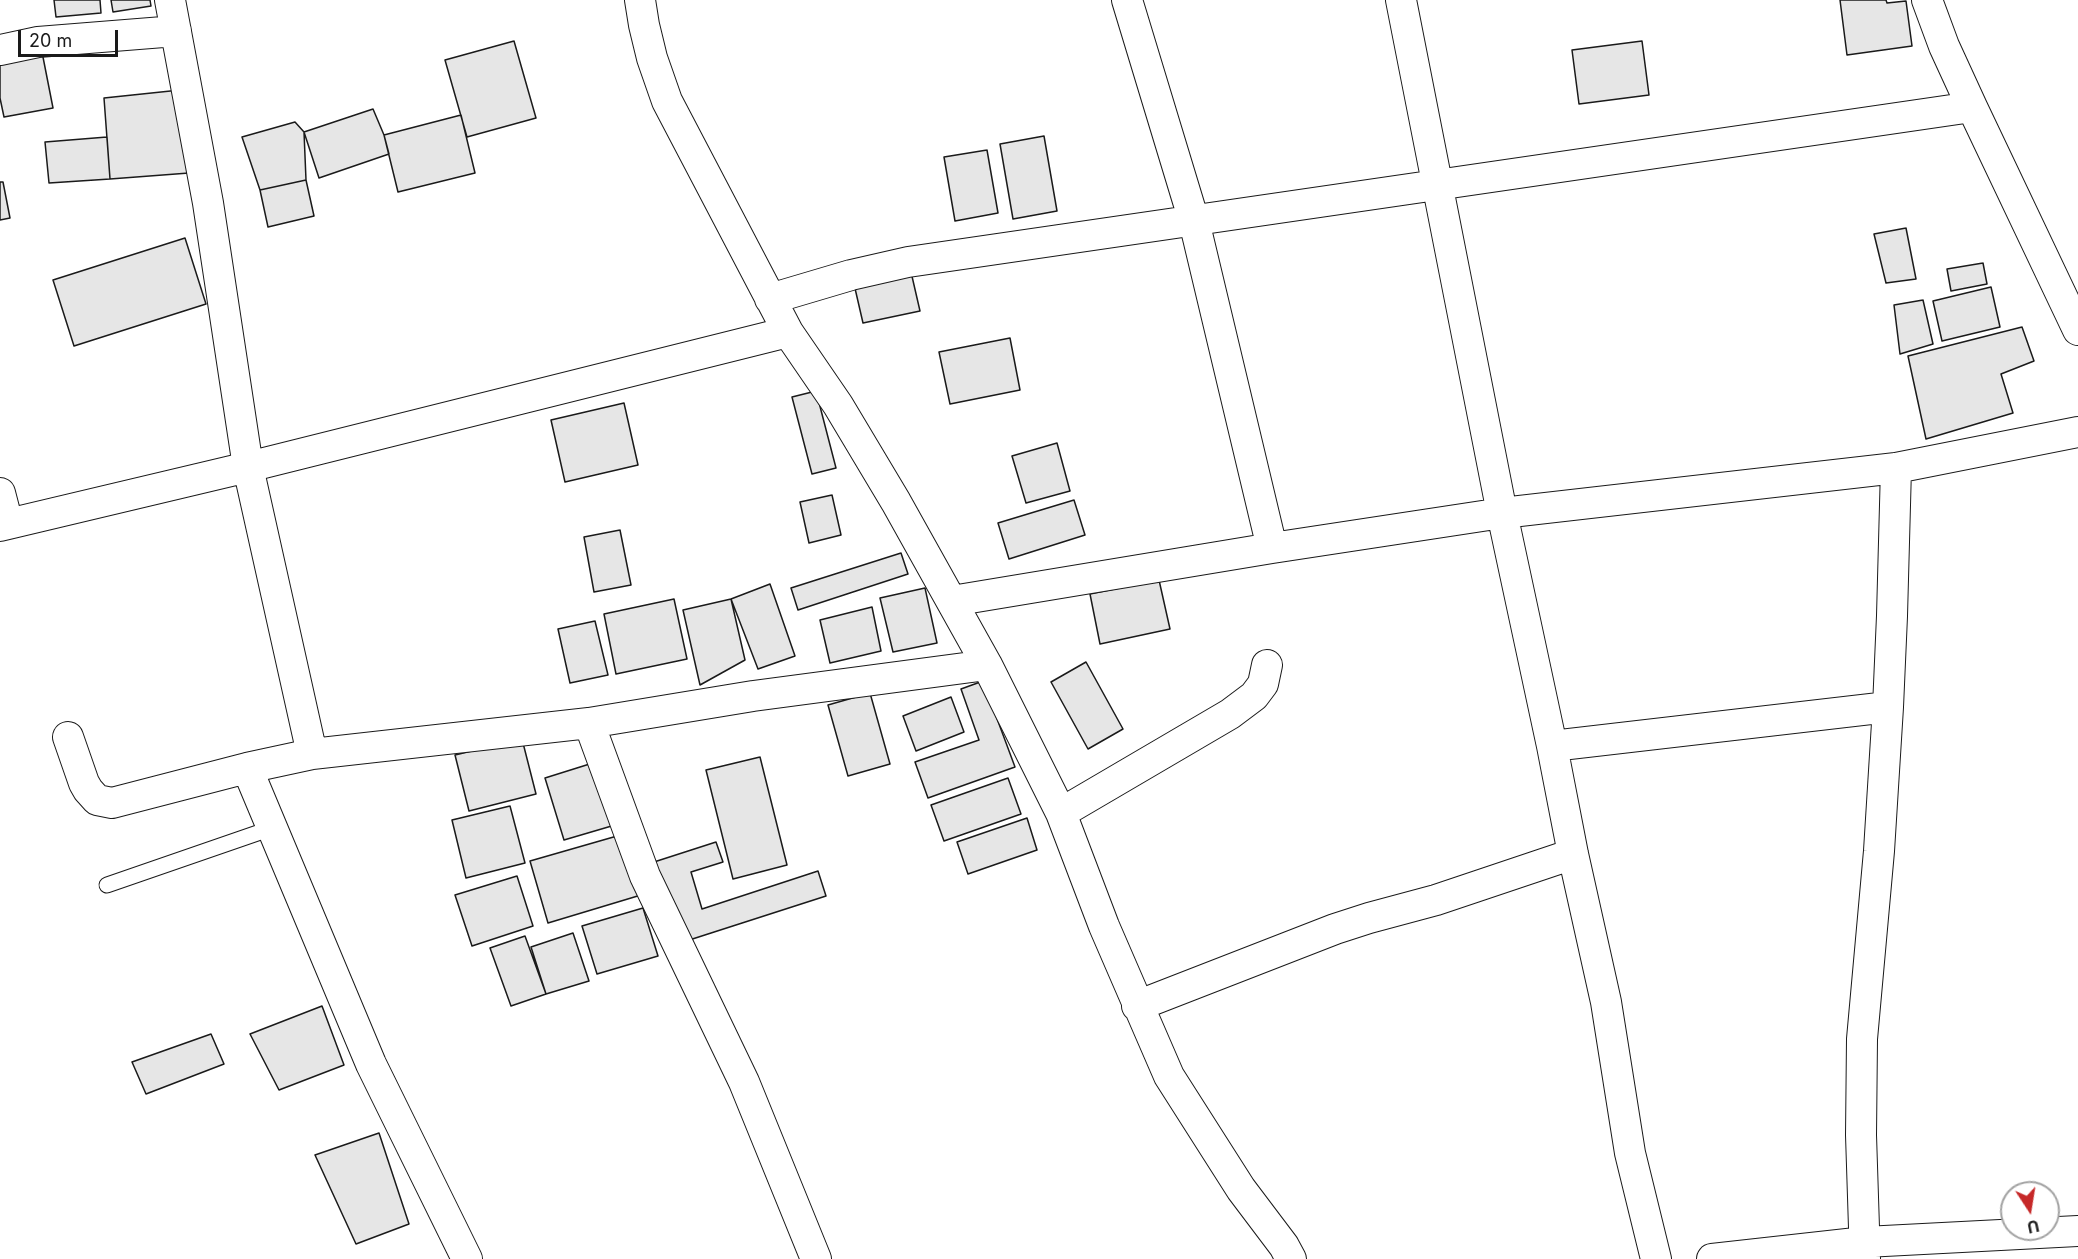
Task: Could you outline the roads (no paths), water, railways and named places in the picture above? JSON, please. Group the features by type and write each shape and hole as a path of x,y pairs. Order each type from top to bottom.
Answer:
{"street":[{"path":"171,0 208,203 248,467 312,754"},
{"path":"640,0 652,58 667,101 788,332 838,405 896,502 987,665 1061,813 1104,926 1169,1076 1241,1188 1291,1259"},
{"path":"1127,0 1194,221 1272,548"},
{"path":"1401,0 1502,513 1606,1002 1629,1154 1656,1259"},
{"path":"1927,0 1944,46 2078,330"},
{"path":"0,50 38,42 176,31"},
{"path":"770,299 851,275 908,262 1972,107"},
{"path":"0,493 4,525 248,467 788,332"},
{"path":"952,601 1502,513 1896,468 2078,432"},
{"path":"1865,1250 1861,1135 1862,1039 1879,850 1888,707 1893,616 1896,468"},
{"path":"68,737 84,783 97,800 112,803 247,768 312,754 589,723 753,696 987,665"},
{"path":"1061,813 1230,714 1254,696 1263,684 1267,665"},
{"path":"1552,746 1888,707"},
{"path":"589,723 645,876 744,1082 816,1259"},
{"path":"247,768 371,1064 467,1259"},
{"path":"1137,1006 1335,929 1436,900 1573,854"},
{"path":"1712,1259 1865,1250 2078,1231"}],"lane":[{"path":"107,885 272,828"}]}
